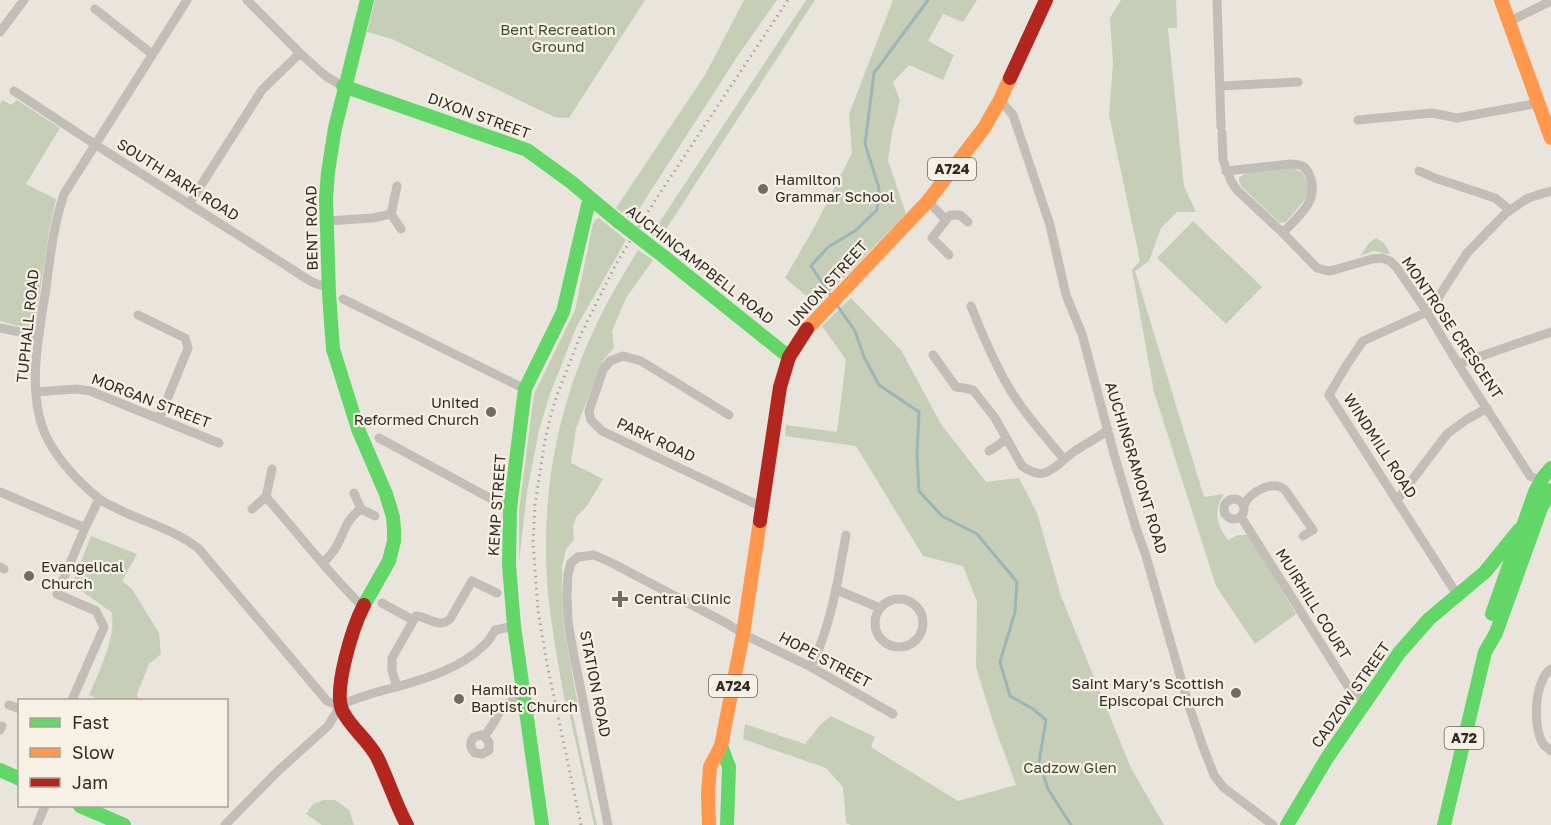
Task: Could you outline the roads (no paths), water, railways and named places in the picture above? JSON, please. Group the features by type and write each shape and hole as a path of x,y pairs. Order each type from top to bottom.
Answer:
{"main road":[{"name":"BENT ROAD","path":"340,706 339,690 356,620 390,559 394,528 385,492 351,410 333,345 329,286 327,173 344,86 367,0"},
{"name":"UNION STREET","path":"743,634 777,401 789,357 821,312 928,201 984,128 1000,100 1046,0"},
{"path":"1501,0 1551,138"},
{"name":"DIXON STREET","path":"344,86 526,150 591,199"},
{"name":"AUCHINCAMPBELL ROAD","path":"591,199 789,357"},
{"name":"KEMP STREET","path":"542,825 514,626 509,565 510,509 525,389 563,312 591,199"},
{"name":"A72","path":"1444,825 1485,652 1486,634 1541,508 1551,468"},
{"name":"A72","path":"1509,583 1530,503 1546,486"},
{"name":"CADZOW STREET","path":"1287,825 1327,758 1400,653 1421,627 1493,564 1524,524"},
{"name":"A724","path":"710,825 708,794 710,767 721,746 743,634"},
{"path":"340,706 348,720 371,745 407,825"},
{"path":"721,746 729,767 727,825"},
{"path":"0,770 18,778"},
{"path":"82,807 124,825"}],"street":[{"path":"0,32 24,0"},
{"name":"TUPHALL ROAD","path":"187,0 64,194 49,267 36,359 36,392 40,416 48,439 66,466 99,500 123,513 188,539 194,544 327,701 340,706"},
{"path":"247,0 327,77 344,86"},
{"name":"MONTROSE CRESCENT","path":"1217,0 1223,160 1226,171 1237,190 1317,268 1334,270 1382,258 1390,261 1426,312 1530,476 1546,486"},
{"path":"1508,22 1551,2"},
{"path":"96,9 152,54"},
{"path":"189,204 262,90 300,53"},
{"path":"1221,86 1298,82"},
{"name":"SOUTH PARK ROAD","path":"15,91 316,284 329,286"},
{"name":"AUCHINGRAMONT ROAD","path":"1000,100 1013,115 1050,225 1066,295 1082,334 1114,454 1150,567 1188,703 1214,775 1223,787 1274,825"},
{"path":"1358,120 1432,113 1457,118 1539,103"},
{"path":"1226,171 1290,164 1305,167 1313,184 1313,194 1309,203 1283,233"},
{"path":"1419,171 1495,198 1510,210"},
{"path":"397,186 391,214 401,229"},
{"path":"1426,312 1436,301 1467,253 1510,210 1528,198 1551,190"},
{"path":"928,201 946,220"},
{"path":"327,221 372,218 391,214"},
{"path":"949,255 932,238 950,215 960,215 968,222"},
{"path":"343,299 525,389"},
{"path":"971,306 987,346 1007,384 1035,426 1064,459"},
{"name":"WINDMILL ROAD","path":"1426,312 1363,341 1329,395 1458,596"},
{"path":"138,315 185,338 187,342 188,348 159,419"},
{"path":"0,328 39,336"},
{"path":"1458,364 1551,332"},
{"path":"933,355 956,387 973,390 995,418 1022,466 1038,473 1046,473 1108,430"},
{"name":"PARK ROAD","path":"729,415 641,361 623,356 610,361 603,370 589,411 591,420 602,430 762,507"},
{"name":"MORGAN STREET","path":"36,392 76,389 90,391 219,443"},
{"path":"1397,500 1447,434 1487,408"},
{"path":"379,438 510,509"},
{"path":"989,451 1007,439"},
{"path":"252,509 266,497 272,469"},
{"name":"MUIRHILL COURT","path":"1304,536 1312,530 1280,485 1263,488 1247,498 1244,505 1235,498 1228,500 1224,505 1224,512 1228,518 1241,517 1345,683 1365,702"},
{"path":"0,492 85,528"},
{"path":"354,493 361,509 375,516"},
{"path":"266,497 342,587 363,607"},
{"path":"72,699 104,627 96,611 57,594 99,500"},
{"path":"1241,517 1244,505"},
{"path":"323,563 335,550 352,515 361,509"},
{"path":"811,668 820,648 837,590 846,535"},
{"name":"HOPE STREET","path":"585,556 594,555 612,563 811,668 892,714"},
{"name":"STATION ROAD","path":"585,556 574,560 568,574 568,622 583,708 608,825"},
{"path":"397,687 392,671 392,657 416,616 423,616 440,624 445,623 450,619 472,580 497,593"},
{"path":"837,590 880,608"},
{"path":"895,599 903,599 918,607 924,623 918,638 912,644 904,647 887,644 876,632 876,615 880,608 895,599"},
{"path":"382,603 412,620"},
{"path":"225,825 277,772 328,726 340,706 353,699 397,687 451,668 484,645 495,630 514,626"},
{"path":"1551,669 1546,672 1540,683 1537,710 1538,727 1544,746 1551,750"},
{"path":"484,736 492,728 498,712 510,701 523,697"},
{"path":"9,705 18,708"},
{"path":"37,825 45,807"}],"waterway":[{"path":"830,295 811,266 828,247 855,231 877,210 879,188 865,144 874,73 928,0"},
{"path":"837,305 855,331 864,357 879,385 919,412 917,455 919,491 942,516 977,534 1017,582 1015,612 1000,662 1010,696 1033,709 1046,720 1039,762 1048,789 1071,825"}],"railway":[{"path":"581,825 538,610 533,542 535,505 550,418 581,334 616,264 656,199 788,0"}],"place":[{"name":"Hamilton Grammar School","path":"763,189"},
{"name":"United Reformed Church","path":"491,412"},
{"name":"Evangelical Church","path":"29,576"},
{"name":"Central Clinic","path":"620,599"},
{"name":"Saint Mary's Scottish Episcopal Church","path":"1236,693"},
{"name":"Hamilton Baptist Church","path":"459,699"}],"park label":[{"name":"Bent Recreation Ground","path":"558,38"},
{"name":"Cadzow Glen","path":"1070,768"}]}
